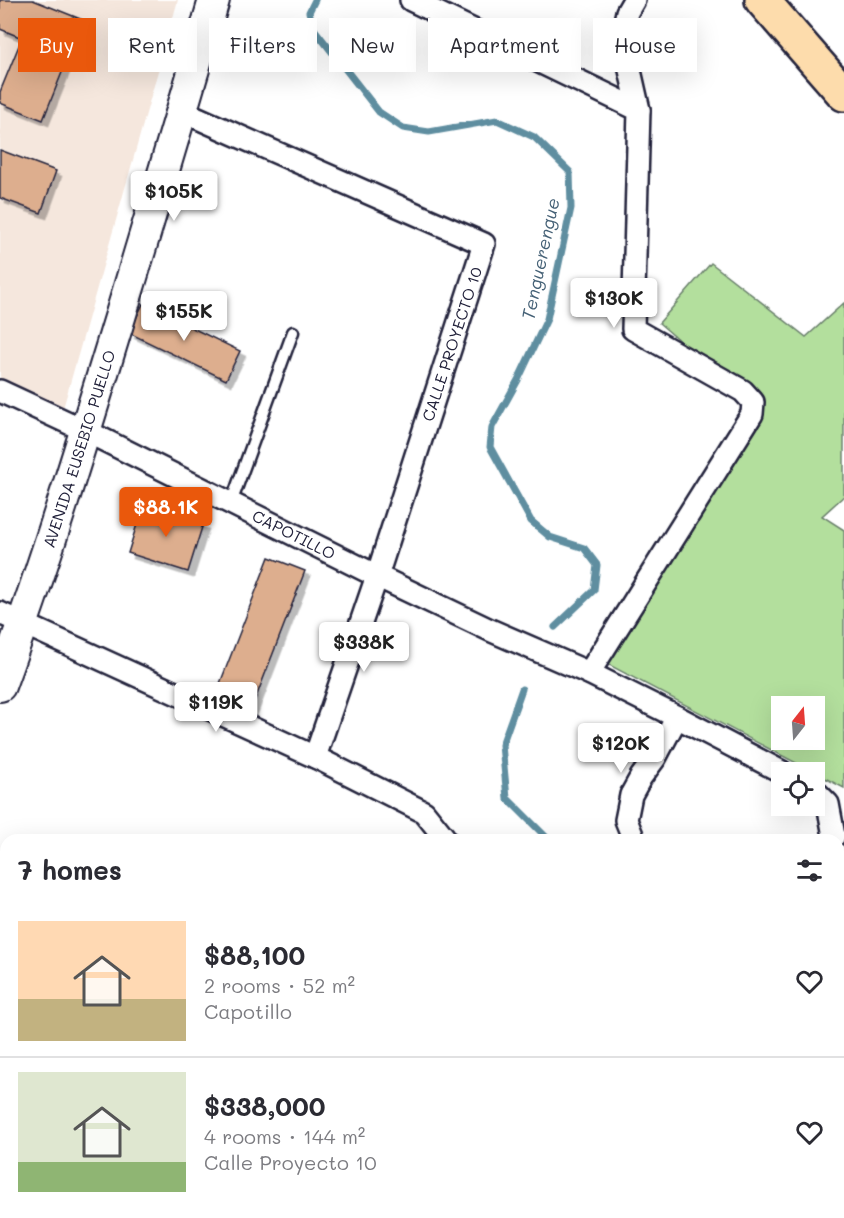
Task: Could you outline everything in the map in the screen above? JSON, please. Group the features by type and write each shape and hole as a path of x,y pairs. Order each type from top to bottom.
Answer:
{"main road":[{"name":"AVENIDA EUSEBIO PUELLO","path":"0,686 12,618 86,431 214,0"},
{"path":"762,0 844,94"}],"street":[{"path":"411,0 639,110"},
{"path":"589,674 752,414 753,402 743,391 633,329 639,110 622,35 627,12 634,0"},
{"name":"CALLE PROYECTO 10","path":"182,111 484,244 377,576 315,757"},
{"name":"CAPOTILLO","path":"0,391 86,431 377,576 589,674 771,766"},
{"path":"12,618 315,757 424,812 440,834"},
{"path":"632,834 626,820 631,795 655,758 676,717"},
{"path":"825,801 828,804 834,834"}],"lane":[{"path":"231,503 293,332"}],"shaded area":[{"path":"0,0 178,0 173,18 108,18 108,72 158,72 62,412 0,384"}],"green space":[{"path":"711,263 806,337 844,303 844,496 822,516 844,530 844,788 825,778 825,762 794,762 771,750 825,750 825,696 771,696 771,750 594,657 753,404 659,323"}],"building":[{"path":"0,0 33,0 78,18 18,18 18,36 0,29"},
{"path":"18,48 18,72 62,72 43,120 0,103 0,92"},
{"path":"0,150 56,171 41,213 0,198"},
{"path":"143,304 240,351 226,380 129,333"},
{"path":"143,505 203,524 188,572 128,553"},
{"path":"269,557 305,571 248,718 212,704"}],"waterway":[{"name":"Tenguerengue","path":"315,0 309,12 314,29 379,112 403,128 429,132 497,120 534,137 570,172 571,208 547,319 518,380 492,427 490,447 531,521 550,537 584,548 597,565 594,590 555,627"},
{"name":"Tenguerengue","path":"522,689 502,745 507,798 543,834"}]}
